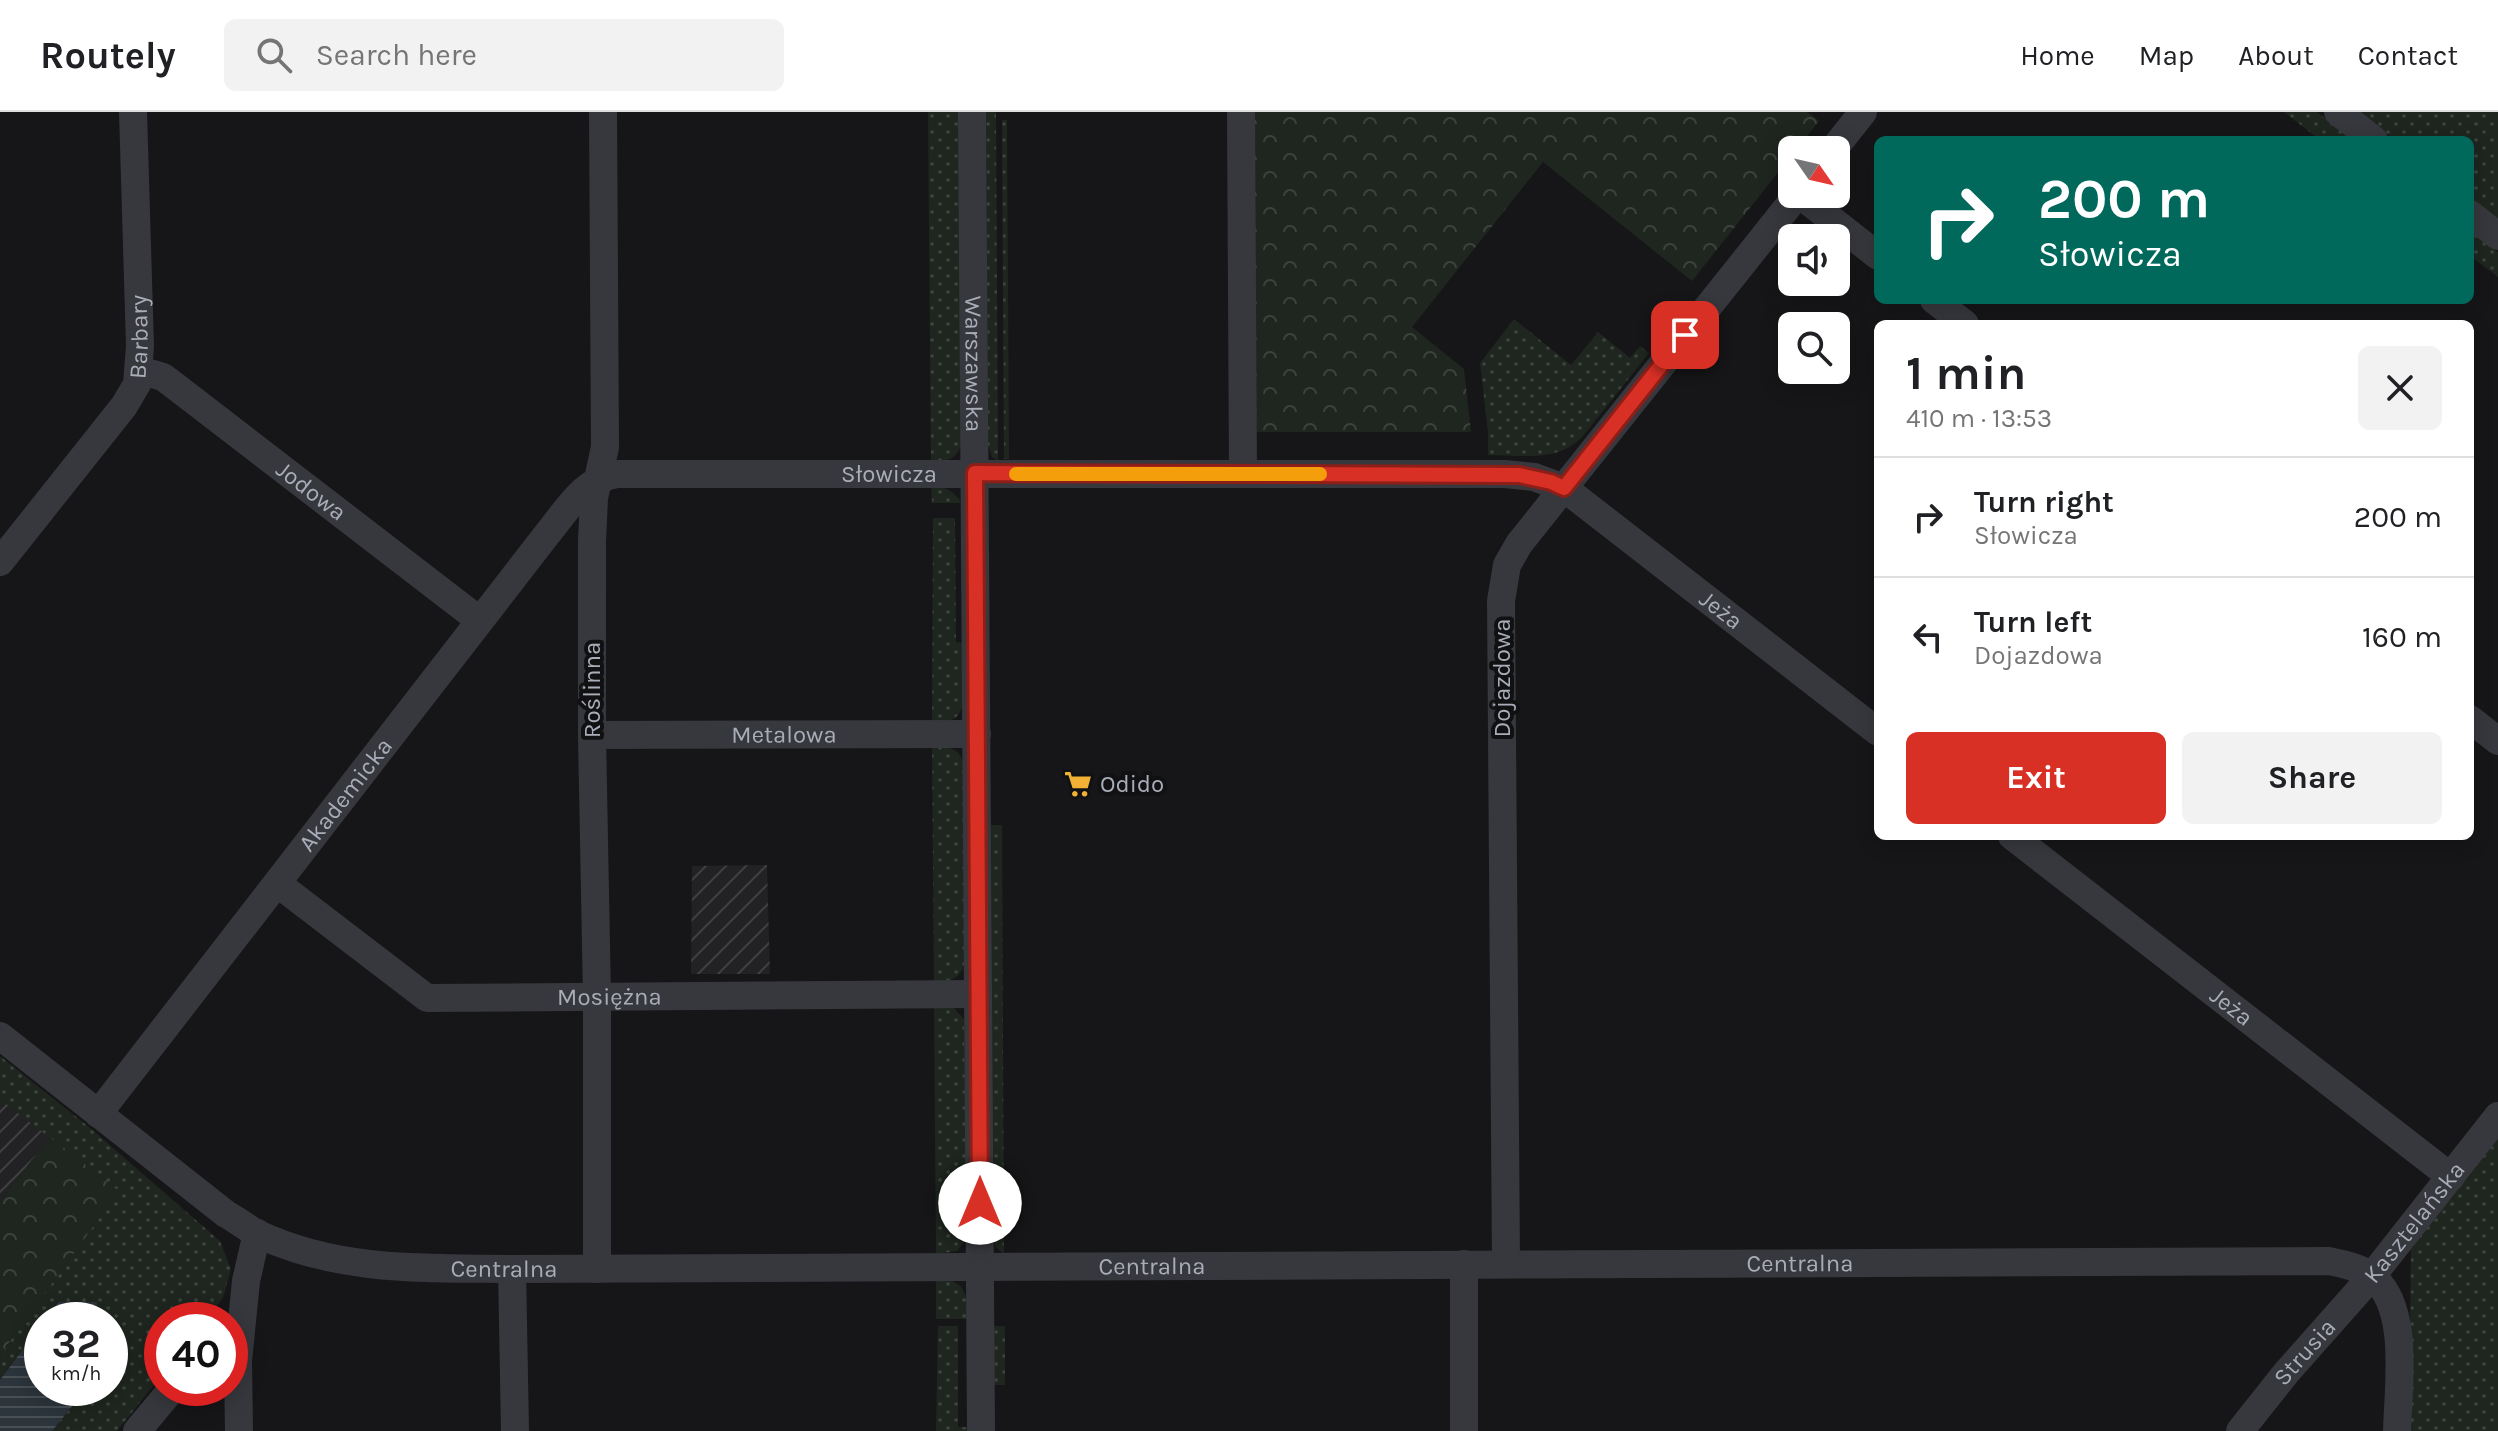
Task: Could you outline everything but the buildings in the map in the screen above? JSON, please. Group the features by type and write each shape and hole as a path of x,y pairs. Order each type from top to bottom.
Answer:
{"street":[{"name":"Barbary","path":"0,562 124,406 137,384 133,112"},
{"name":"Roślinna","path":"597,1269 592,541 594,498 605,447 603,112"},
{"name":"Warszawska","path":"972,112 981,1431"},
{"path":"1241,112 1243,474"},
{"path":"1844,136 1863,112"},
{"path":"2338,112 2369,136"},
{"name":"Dojazdowa","path":"1506,1264 1501,601 1507,565 1519,544 1787,208"},
{"path":"1816,208 1874,253"},
{"path":"2474,217 2498,236"},
{"path":"1939,304 1960,320"},
{"name":"Jodowa","path":"139,370 163,377 479,620"},
{"name":"Słowicza","path":"598,479 618,474 1519,475 1564,488"},
{"name":"Akademicka","path":"98,1114 479,620 580,493 598,479"},
{"name":"Jeża","path":"1564,488 1874,729"},
{"path":"2474,722 2498,741"},
{"name":"Metalowa","path":"592,735 977,734"},
{"name":"Jeża","path":"2017,840 2451,1177"},
{"name":"Mosiężna","path":"278,884 427,998 978,994"},
{"name":"Centralna","path":"0,1036 226,1214 257,1233 307,1252 391,1268 2310,1260 2353,1267 2372,1276"},
{"name":"Kasztelańska","path":"2397,1431 2399,1331 2390,1298 2372,1276 2498,1116"},
{"path":"243,1302 257,1233"},
{"path":"1464,1264 1464,1431"},
{"path":"512,1269 515,1431"},
{"name":"Strusia","path":"2240,1431 2286,1373 2372,1276"},
{"path":"137,1431 158,1406"},
{"path":"237,1406 239,1431"}],"shaded area":[{"path":"767,865 770,974 691,974 692,866"},
{"path":"0,1099 50,1137 0,1201"},
{"path":"24,1348 24,1406 72,1406 52,1431 0,1431 0,1380"}],"green space":[{"path":"928,112 959,112 961,445 953,457 931,462"},
{"path":"986,112 996,112 998,461 992,457 988,445"},
{"path":"1254,112 1807,112 1819,121 1807,136 1778,136 1778,173 1692,281 1543,162 1412,327 1464,369 1471,432 1256,432"},
{"path":"2284,112 2317,112 2348,136 2315,136"},
{"path":"2359,112 2498,112 2498,219 2474,201 2474,136 2390,136"},
{"path":"1002,120 1007,120 1009,459 1004,459"},
{"path":"2474,233 2498,252 2498,277 2474,259"},
{"path":"1514,319 1571,365 1598,332 1630,358 1640,346 1649,353 1583,436 1573,445 1551,454 1488,455 1480,363"},
{"path":"931,484 949,490 961,503 932,503"},
{"path":"933,518 955,518 956,642 963,643 963,704 956,717 932,723"},
{"path":"932,746 956,751 964,764 965,962 954,978 934,983"},
{"path":"991,825 1002,825 1004,1254 995,1246 993,1232"},
{"path":"934,1005 952,1006 964,1019 967,1232 957,1251 936,1254"},
{"path":"0,1056 89,1127 220,1241 231,1269 220,1302 144,1302 144,1397 117,1431 52,1431 72,1406 128,1406 128,1302 38,1302 118,1191 0,1099"},
{"path":"2498,1132 2498,1431 2409,1431 2411,1244"},
{"path":"50,1137 119,1191 38,1302 24,1302 24,1322 0,1355 0,1201"},
{"path":"936,1278 954,1282 963,1289 967,1319 936,1319"},
{"path":"24,1322 24,1348 0,1380 0,1355"},
{"path":"938,1326 958,1326 958,1427 968,1427 968,1431 936,1431"},
{"path":"994,1326 1005,1326 1005,1385 994,1385"}],"slow traffic":[{"path":"1016,474 1320,474"}],"place":[{"name":"Odido","path":"1078,784"}],"route":[{"path":"980,1203 975,473 1519,475 1564,488 1685,335"}]}
